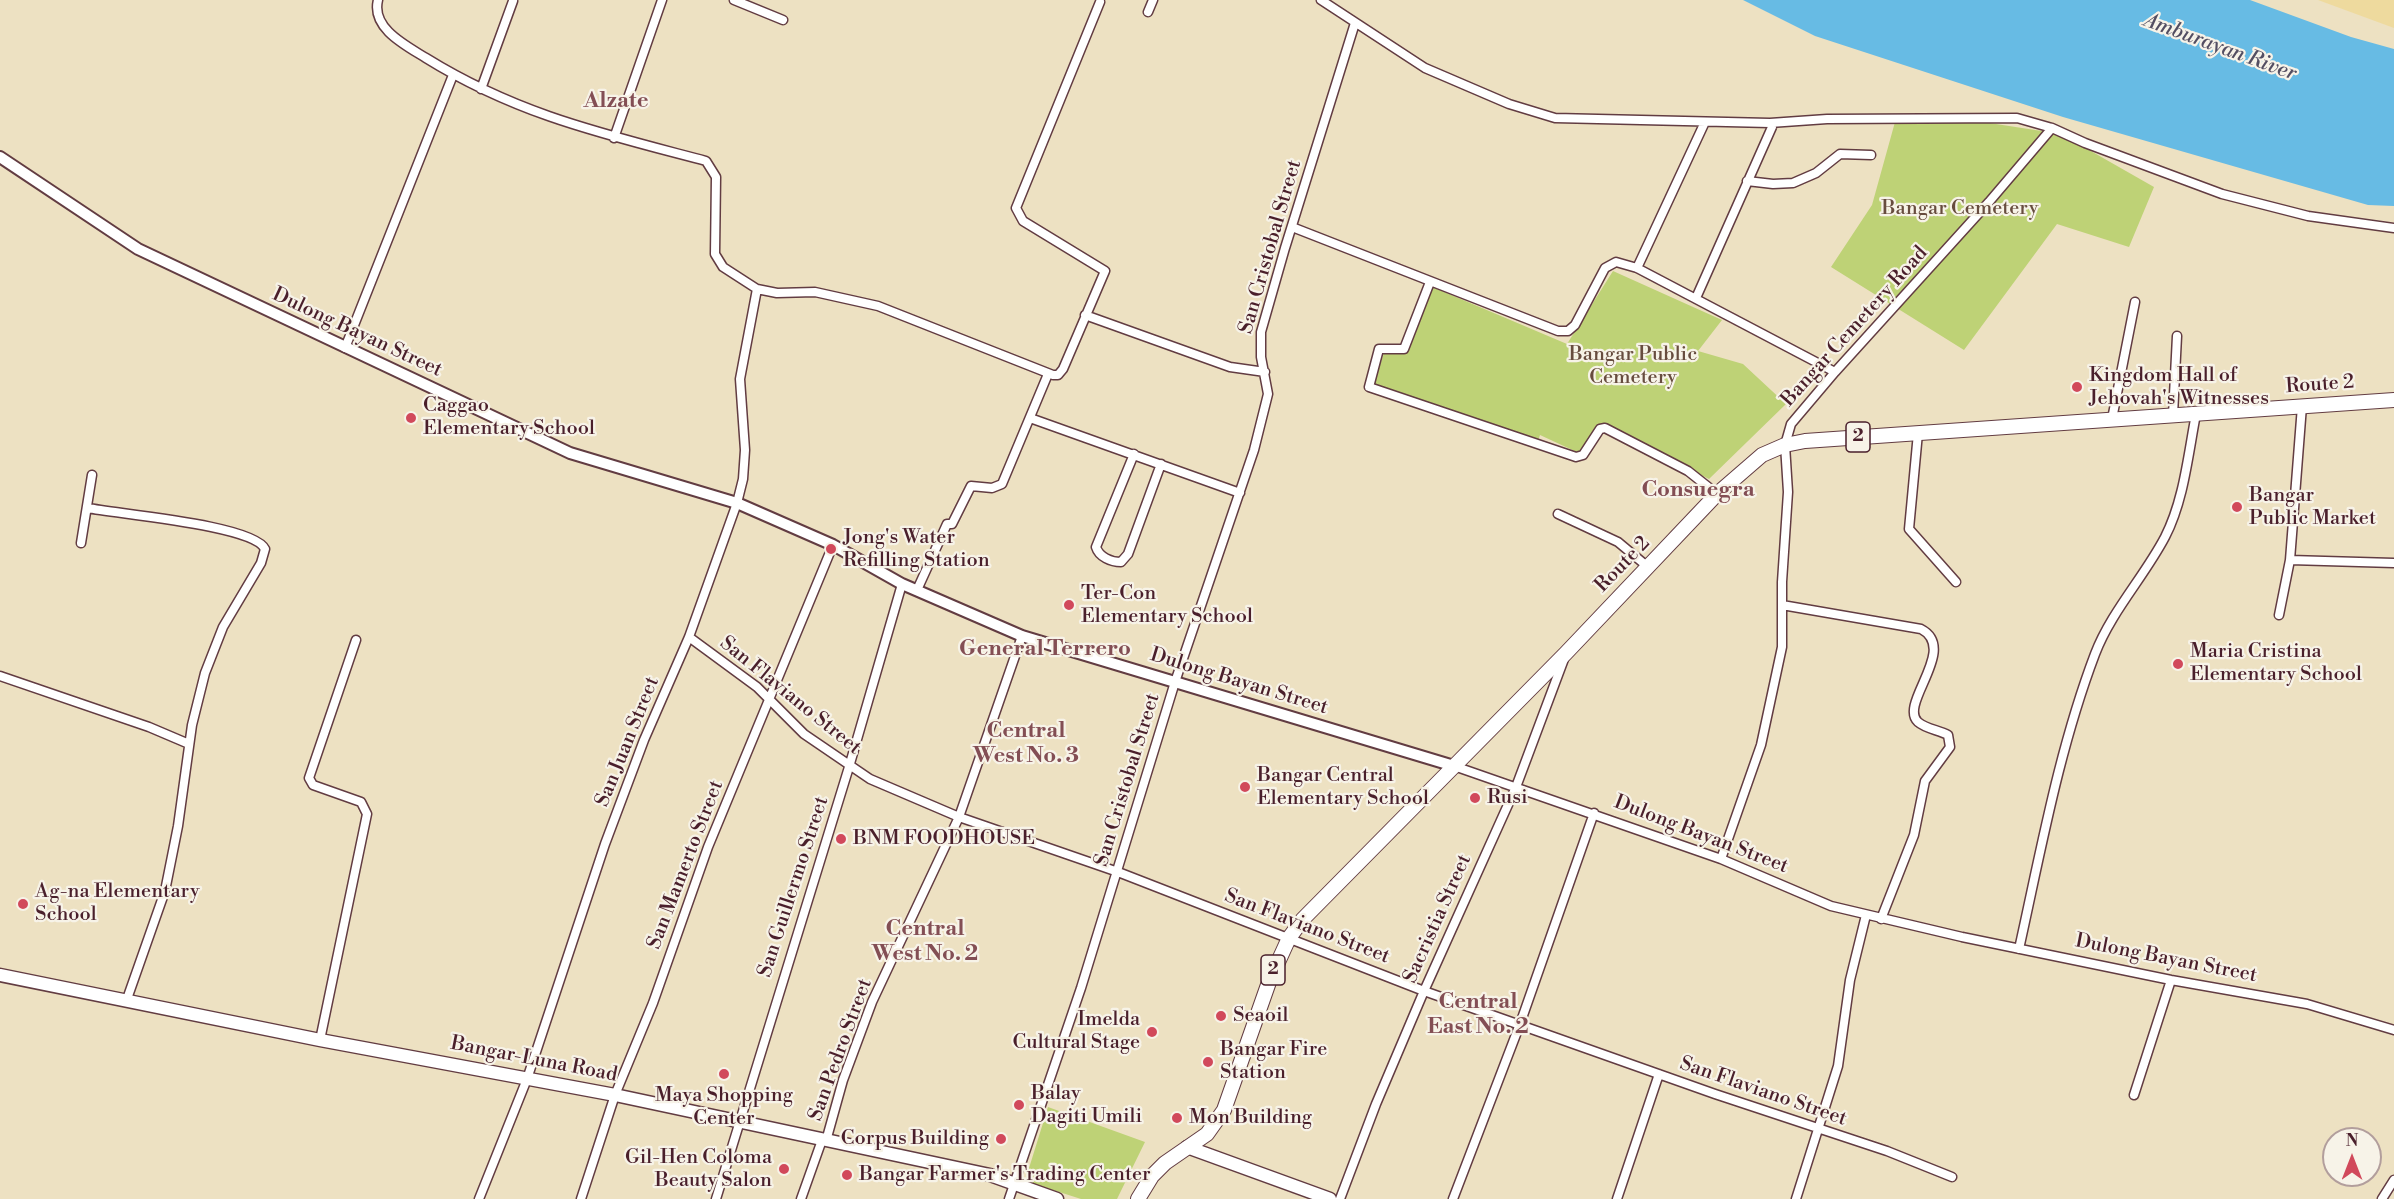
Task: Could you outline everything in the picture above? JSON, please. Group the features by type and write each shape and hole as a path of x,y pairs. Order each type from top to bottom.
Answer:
{"highway":[{"name":"Route 2","path":"1138,1199 1158,1170 1186,1147 1207,1134 1224,1110 1269,982 1289,938 1317,903 1566,653 1717,495 1762,455 1785,445 1805,441 2394,400"}],"main road":[{"name":"Bangar-Luna Road","path":"0,975 320,1040 615,1095 990,1174 1057,1199"},
{"path":"1186,1147 1330,1199"}],"street":[{"path":"378,0 375,10 378,18 393,36 453,75 547,117 614,138 706,161 716,177 716,254 723,267 757,289 777,293 815,292 878,306 942,329 1048,374 1060,373 1104,277 1104,270 1023,221 1016,208 1100,2"},
{"path":"614,138 662,0"},
{"path":"734,0 783,20"},
{"path":"1148,12 1153,0"},
{"path":"1321,0 1425,68 1535,113 1576,120 1770,123 1827,119 2017,118 2052,128 2085,143 2232,197 2308,216 2394,228"},
{"path":"481,88 513,1"},
{"name":"San Cristobal Street","path":"1009,1199 1118,872 1175,682 1240,493 1267,406 1268,385 1261,357 1261,332 1355,23"},
{"path":"345,348 453,75"},
{"path":"1637,268 1705,122"},
{"path":"1696,298 1772,127 1770,123"},
{"name":"Bangar Cemetery Road","path":"1785,445 1791,424 2052,128"},
{"path":"1748,181 1773,184 1793,183 1816,173 1840,154 1871,155"},
{"name":"Dulong Bayan Street","path":"0,157 138,249 345,348 578,456 737,503 833,545 902,584 1022,636 1454,766 1721,859 1831,906 2019,949 2171,980 2307,1004 2394,1030"},
{"path":"1292,227 1549,329 1563,331 1575,325 1607,266 1616,262 1637,268 1835,372"},
{"path":"1430,282 1404,349 1379,349 1369,387 1576,457 1583,455 1599,429 1605,428 1688,471 1717,495"},
{"name":"San Juan Street","path":"479,1199 527,1079 605,844 644,740 690,637 737,503 743,479 745,450 740,379 757,289"},
{"path":"2112,420 2135,302"},
{"path":"1085,315 1230,367 1265,372"},
{"path":"2173,415 2177,336"},
{"path":"917,590 947,524 952,524 971,486 993,488 1002,484 1048,374"},
{"path":"2279,615 2290,560 2302,406"},
{"path":"2019,949 2046,822 2090,669 2101,640 2132,593 2173,520 2196,414"},
{"path":"1030,418 1240,493"},
{"path":"1918,433 1910,530 1956,582"},
{"path":"1721,859 1761,745 1774,693 1783,640 1782,605 1788,492 1785,445"},
{"path":"1134,454 1098,542 1098,552 1108,559 1121,562 1128,554 1161,464"},
{"path":"81,543 92,476"},
{"path":"88,508 111,513 171,518 253,540 264,546 261,563 223,627 205,673 189,744 178,826 165,891 127,999"},
{"path":"1558,514 1618,542 1648,567"},
{"name":"San Mamerto Street","path":"581,1199 615,1095 653,1003 708,847 833,545"},
{"path":"2290,560 2394,563"},
{"name":"San Guillermo Street","path":"716,1199 849,767 902,584"},
{"path":"1782,605 1921,628 1928,632 1933,643 1932,658 1916,704 1915,717 1918,722 1948,735 1950,747 1925,781 1914,835 1881,919"},
{"name":"San Pedro Street","path":"801,1199 872,1002 959,817 1022,636"},
{"name":"San Flaviano Street","path":"690,637 717,655 769,699 804,734 849,767 959,817 1118,872 1424,990 1659,1074 1887,1151 1952,1177"},
{"path":"320,1040 367,814 361,802 313,785 309,778 356,640"},
{"name":"Sacristia Street","path":"1340,1199 1376,1104 1424,990 1516,787 1566,653"},
{"path":"0,676 149,727 189,744"},
{"path":"1453,1199 1520,1024 1594,813"},
{"path":"1796,1199 1838,1066 1850,980 1866,915"},
{"path":"2134,1095 2171,980"},
{"path":"1617,1199 1659,1074"},
{"path":"2382,1199 2394,1180"}],"green space":[{"name":"Bangar Cemetery","path":"1895,122 1983,122 2061,134 2154,187 2129,247 2057,224 1964,350 1831,267 1872,205"},
{"name":"Bangar Public Cemetery","path":"1613,271 1722,320 1698,351 1743,364 1786,404 1709,479 1601,424 1581,454 1540,435 1538,441 1373,386 1385,350 1408,351 1430,286 1567,344"},
{"path":"1048,1107 1145,1142 1117,1199 1081,1199 1025,1181"}],"sand":[{"path":"2318,0 2394,0 2394,28"}],"water":[{"name":"Amburayan River","path":"1743,0 2250,0 2351,37 2394,49 2394,206 2368,205 2063,117 1815,36"}],"place":[{"name":"Kingdom Hall of Jehovah's Witnesses","path":"2077,387"},
{"name":"Caggao Elementary School","path":"411,418"},
{"name":"Bangar Public Market","path":"2237,507"},
{"name":"Jong's Water Refilling Station","path":"831,549"},
{"name":"Ter-Con Elementary School","path":"1069,605"},
{"name":"Maria Cristina Elementary School","path":"2178,664"},
{"name":"Bangar Central Elementary School","path":"1245,787"},
{"name":"Rusi","path":"1475,798"},
{"name":"BNM FOODHOUSE","path":"841,839"},
{"name":"Ag-na Elementary School","path":"23,904"},
{"name":"Seaoil","path":"1221,1016"},
{"name":"Imelda Cultural Stage","path":"1152,1032"},
{"name":"Bangar Fire Station","path":"1208,1062"},
{"name":"Maya Shopping Center","path":"724,1074"},
{"name":"Balay Dagiti Umili","path":"1019,1105"},
{"name":"Mon Building","path":"1177,1118"},
{"name":"Corpus Building","path":"1001,1139"},
{"name":"Gil-Hen Coloma Beauty Salon","path":"784,1169"},
{"name":"Bangar Farmer's Trading Center","path":"847,1175"}],"district":[{"name":"Alzate","path":"616,102"},
{"name":"Consuegra","path":"1698,491"},
{"name":"General Terrero","path":"1045,650"},
{"name":"Central West No. 3","path":"1026,744"},
{"name":"Central West No. 2","path":"925,942"},
{"name":"Central East No. 2","path":"1478,1016"}]}
